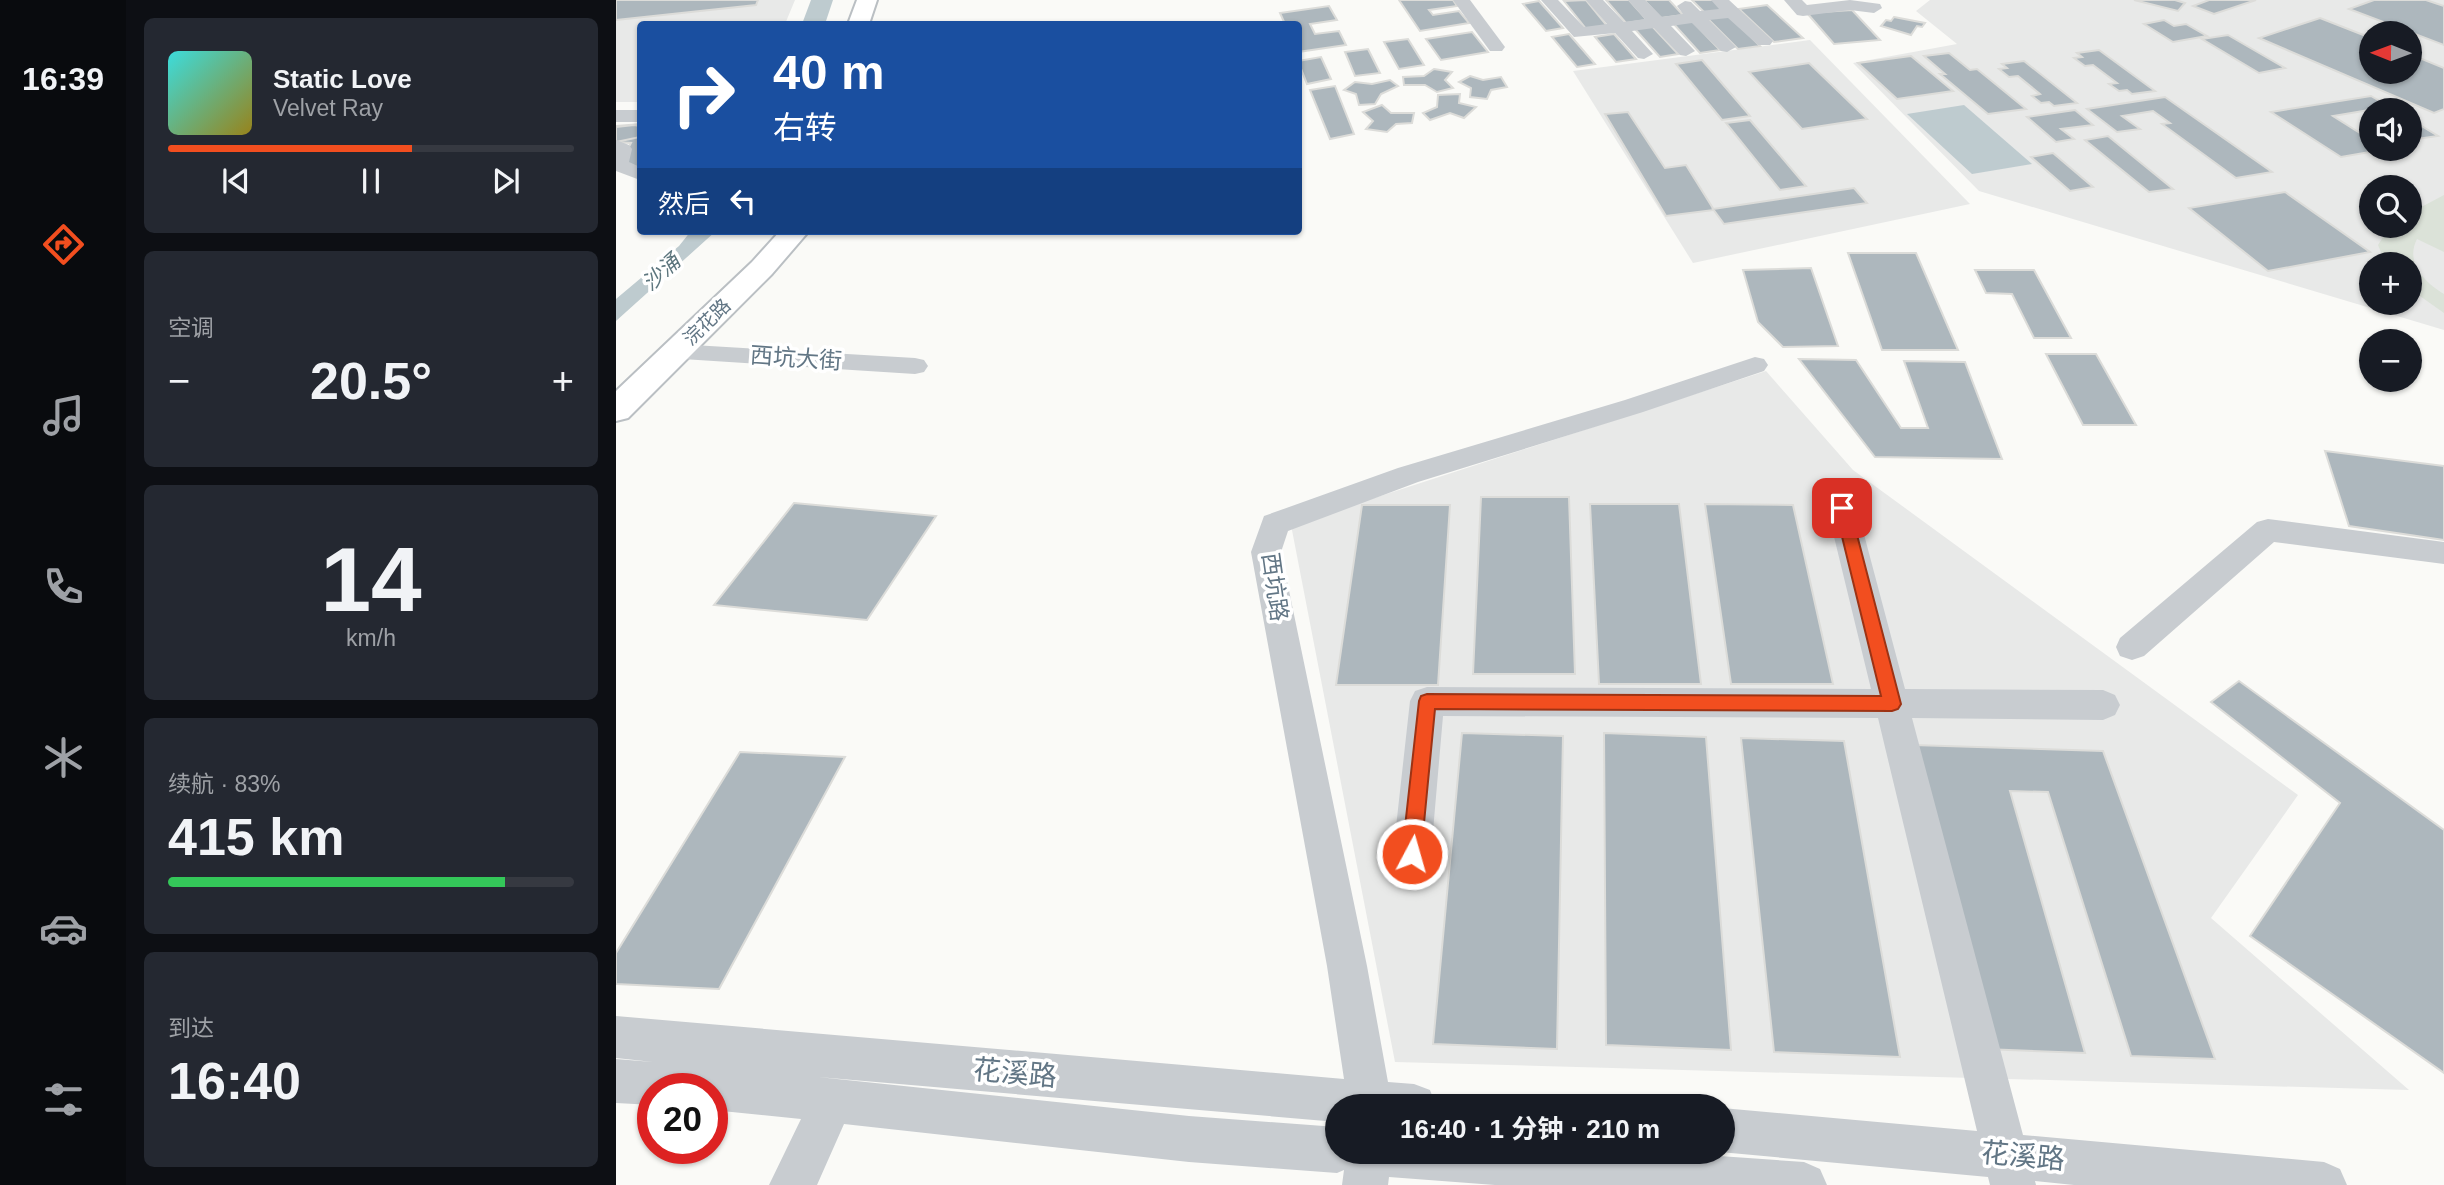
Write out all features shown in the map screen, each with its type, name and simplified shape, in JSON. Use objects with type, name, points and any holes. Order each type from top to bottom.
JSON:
[{"type":"main road","points":[[860,21],[867,0]]},
{"type":"main road","name":"浣花路","points":[[616,375],[728,271],[762,235]]},
{"type":"main road","name":"浣花路","points":[[616,410],[762,268],[791,235]]},
{"type":"street","points":[[1461,0],[1496,47]]},
{"type":"street","points":[[1551,0],[1580,33],[1732,12]]},
{"type":"street","points":[[1594,0],[1644,54]]},
{"type":"street","points":[[1636,0],[1686,51]]},
{"type":"street","points":[[1679,0],[1727,47]]},
{"type":"street","points":[[1719,0],[1764,41]]},
{"type":"street","points":[[1792,0],[1803,11],[1846,2],[1874,8]]},
{"type":"street","points":[[616,116],[637,116]]},
{"type":"street","points":[[637,141],[618,147],[619,165],[637,173]]},
{"type":"street","name":"西坑大街","points":[[676,352],[915,366]]},
{"type":"street","name":"西坑路","points":[[1368,1094],[1347,966],[1266,552],[1275,524],[1312,508],[1449,462],[1636,405],[1755,365]]},
{"type":"street","points":[[1842,508],[2011,1170]]},
{"type":"street","points":[[2132,648],[2268,530],[2444,554]]},
{"type":"street","points":[[1412,854],[1427,701],[2104,705]]},
{"type":"street","name":"花溪路","points":[[616,1037],[1325,1100]]},
{"type":"street","name":"花溪路","points":[[616,1081],[717,1088],[1189,1139],[1325,1149]]},
{"type":"street","points":[[792,1185],[819,1133],[828,1101]]},
{"type":"street","name":"花溪路","points":[[1735,1132],[2011,1170],[2324,1185]]},
{"type":"street","points":[[1365,1185],[1368,1164]]},
{"type":"street","points":[[1527,1164],[1804,1185]]},
{"type":"shaded area","points":[[616,0],[795,0],[786,21],[637,21],[637,102],[616,102]]},
{"type":"shaded area","points":[[1930,0],[2444,0],[2444,330],[2394,315],[2422,315],[2422,252],[2359,252],[2359,305],[1979,191],[1853,63],[1957,44],[1916,11]]},
{"type":"shaded area","points":[[1810,40],[1970,204],[1693,263],[1573,71]]},
{"type":"shaded area","points":[[2444,195],[2444,252],[2417,239],[2413,252],[2381,252],[2378,245],[2382,238],[2422,238],[2422,207]]},
{"type":"shaded area","points":[[2422,275],[2444,294],[2444,313],[2422,297]]},
{"type":"shaded area","points":[[1766,371],[1853,470],[2298,795],[2211,918],[2409,1090],[1395,1062],[1291,525]]},
{"type":"water","points":[[811,0],[833,0],[826,21],[803,21]]},
{"type":"water","points":[[1964,105],[2032,164],[1972,174],[1907,114]]},
{"type":"water","name":"沙涌","points":[[688,235],[712,235],[616,321],[616,299],[679,246]]},
{"type":"building","points":[[616,0],[758,0],[756,5],[616,20]]},
{"type":"building","points":[[1399,0],[1453,0],[1457,6],[1429,10],[1433,15],[1459,11],[1469,23],[1420,31]]},
{"type":"building","points":[[1586,0],[1608,27],[1587,30],[1564,1]]},
{"type":"building","points":[[1606,0],[1629,0],[1647,20],[1626,23]]},
{"type":"building","points":[[1644,0],[1669,0],[1683,15],[1661,18]]},
{"type":"building","points":[[1692,0],[1715,0],[1726,11],[1705,13]]},
{"type":"building","points":[[2134,0],[2175,0],[2185,3],[2178,11]]},
{"type":"building","points":[[2209,0],[2256,0],[2214,14],[2193,6]]},
{"type":"building","points":[[2374,0],[2426,0],[2444,6],[2444,45],[2422,37],[2422,21],[2381,21],[2349,9]]},
{"type":"building","points":[[1539,1],[1563,28],[1546,31],[1523,4]]},
{"type":"building","points":[[1767,5],[1803,38],[1774,42],[1739,9]]},
{"type":"building","points":[[1329,6],[1337,20],[1310,24],[1315,34],[1339,31],[1346,45],[1302,51],[1302,21],[1284,21],[1280,13]]},
{"type":"building","points":[[1852,10],[1880,40],[1834,44],[1807,13]]},
{"type":"building","points":[[1729,15],[1760,46],[1738,49],[1707,18]]},
{"type":"building","points":[[1894,17],[1925,23],[1922,27],[1917,26],[1911,35],[1881,26]]},
{"type":"building","points":[[2320,18],[2359,33],[2359,81],[2259,38]]},
{"type":"building","points":[[1691,20],[1720,50],[1700,53],[1672,22]]},
{"type":"building","points":[[2164,20],[2174,26],[2186,24],[2207,36],[2173,42],[2144,24]]},
{"type":"building","points":[[1651,25],[1678,54],[1660,57],[1634,28]]},
{"type":"building","points":[[1472,32],[1488,52],[1441,60],[1426,39]]},
{"type":"building","points":[[1569,34],[1595,64],[1577,67],[1552,37]]},
{"type":"building","points":[[1614,34],[1636,59],[1616,62],[1595,37]]},
{"type":"building","points":[[2228,35],[2285,68],[2259,73],[2202,39]]},
{"type":"building","points":[[1408,39],[1424,65],[1399,69],[1384,42]]},
{"type":"building","points":[[1368,49],[1380,73],[1355,76],[1345,52]]},
{"type":"building","points":[[2099,50],[2155,91],[2132,94],[2127,90],[2119,91],[2109,84],[2117,83],[2093,65],[2085,66],[2074,58],[2082,57],[2077,53]]},
{"type":"building","points":[[1949,53],[1970,70],[1977,69],[2026,109],[1988,114],[1940,74],[1945,74],[1924,56]]},
{"type":"building","points":[[1911,56],[1953,91],[1897,99],[1858,63]]},
{"type":"building","points":[[1321,57],[1331,79],[1307,84],[1302,71],[1302,60]]},
{"type":"building","points":[[2422,59],[2444,68],[2444,109],[2434,113],[2422,108],[2422,98],[2399,98],[2366,84],[2422,84]]},
{"type":"building","points":[[1702,60],[1750,116],[1722,120],[1676,64]]},
{"type":"building","points":[[2024,61],[2077,103],[2054,106],[2049,102],[2041,103],[2032,96],[2040,94],[2018,76],[2009,77],[1999,69],[2007,68],[2002,64]]},
{"type":"building","points":[[1809,63],[1867,119],[1802,129],[1749,72]]},
{"type":"building","points":[[1434,69],[1452,72],[1445,80],[1453,88],[1437,92],[1425,85],[1404,85],[1403,77],[1424,76]]},
{"type":"building","points":[[1470,76],[1483,80],[1501,77],[1507,87],[1491,90],[1487,99],[1470,97],[1471,88],[1459,82]]},
{"type":"building","points":[[1390,80],[1398,86],[1381,94],[1375,104],[1359,105],[1356,94],[1344,90],[1355,82],[1372,84]]},
{"type":"building","points":[[1335,86],[1354,134],[1330,139],[1310,90]]},
{"type":"building","points":[[1460,94],[1459,103],[1476,107],[1464,118],[1450,113],[1430,120],[1423,113],[1437,107],[1438,95]]},
{"type":"building","points":[[2371,96],[2374,98],[2359,98],[2359,112],[2333,116],[2359,132],[2359,154],[2341,157],[2271,112]]},
{"type":"building","points":[[2165,97],[2272,172],[2236,178],[2162,124],[2170,123],[2153,111],[2122,116],[2140,129],[2117,132],[2087,109]]},
{"type":"building","points":[[1382,105],[1391,113],[1414,113],[1412,123],[1396,124],[1387,132],[1366,129],[1373,121],[1363,112]]},
{"type":"building","points":[[2075,110],[2093,125],[2061,129],[2074,139],[2056,142],[2027,117]]},
{"type":"building","points":[[1628,112],[1665,168],[1686,165],[1714,210],[1666,216],[1605,114]]},
{"type":"building","points":[[1750,120],[1806,186],[1780,190],[1726,123]]},
{"type":"building","points":[[637,124],[637,168],[629,167],[625,154],[631,143],[616,142],[616,126]]},
{"type":"building","points":[[637,126],[637,138],[616,142],[616,127]]},
{"type":"building","points":[[2422,126],[2438,136],[2422,138]]},
{"type":"building","points":[[2108,136],[2173,189],[2149,192],[2085,140]]},
{"type":"building","points":[[2053,153],[2093,187],[2070,191],[2031,157]]},
{"type":"building","points":[[1854,188],[1867,203],[1724,224],[1713,209]]},
{"type":"building","points":[[2285,192],[2370,252],[2268,271],[2189,208]]},
{"type":"building","points":[[1848,253],[1916,253],[1958,350],[1882,350]]},
{"type":"building","points":[[1811,268],[1838,346],[1783,347],[1758,322],[1743,270]]},
{"type":"building","points":[[1975,270],[2034,270],[2071,338],[2034,338],[2012,294],[1986,293]]},
{"type":"building","points":[[2046,354],[2096,354],[2136,425],[2083,425]]},
{"type":"building","points":[[1799,359],[1856,360],[1901,428],[1928,428],[1904,361],[1965,362],[2002,459],[1875,457]]},
{"type":"building","points":[[2325,451],[2444,466],[2444,540],[2349,526]]},
{"type":"building","points":[[1481,497],[1569,497],[1575,674],[1473,674]]},
{"type":"building","points":[[794,503],[936,516],[867,620],[714,605]]},
{"type":"building","points":[[1590,504],[1679,504],[1701,684],[1599,684]]},
{"type":"building","points":[[1705,504],[1793,505],[1833,684],[1731,684]]},
{"type":"building","points":[[1362,505],[1450,505],[1438,685],[1336,685]]},
{"type":"building","points":[[2239,681],[2444,830],[2444,1073],[2250,936],[2340,803],[2211,702]]},
{"type":"building","points":[[1462,733],[1563,736],[1557,1049],[1433,1044]]},
{"type":"building","points":[[1604,733],[1706,737],[1731,1050],[1606,1045]]},
{"type":"building","points":[[1741,738],[1844,741],[1900,1057],[1774,1052]]},
{"type":"building","points":[[1913,745],[2103,751],[2215,1059],[2131,1056],[2048,792],[2010,791],[2085,1053],[1984,1049]]},
{"type":"building","points":[[740,752],[845,757],[719,989],[616,984],[616,953]]},
{"type":"route","points":[[1412,854],[1427,701],[1892,704],[1842,508]]}]
